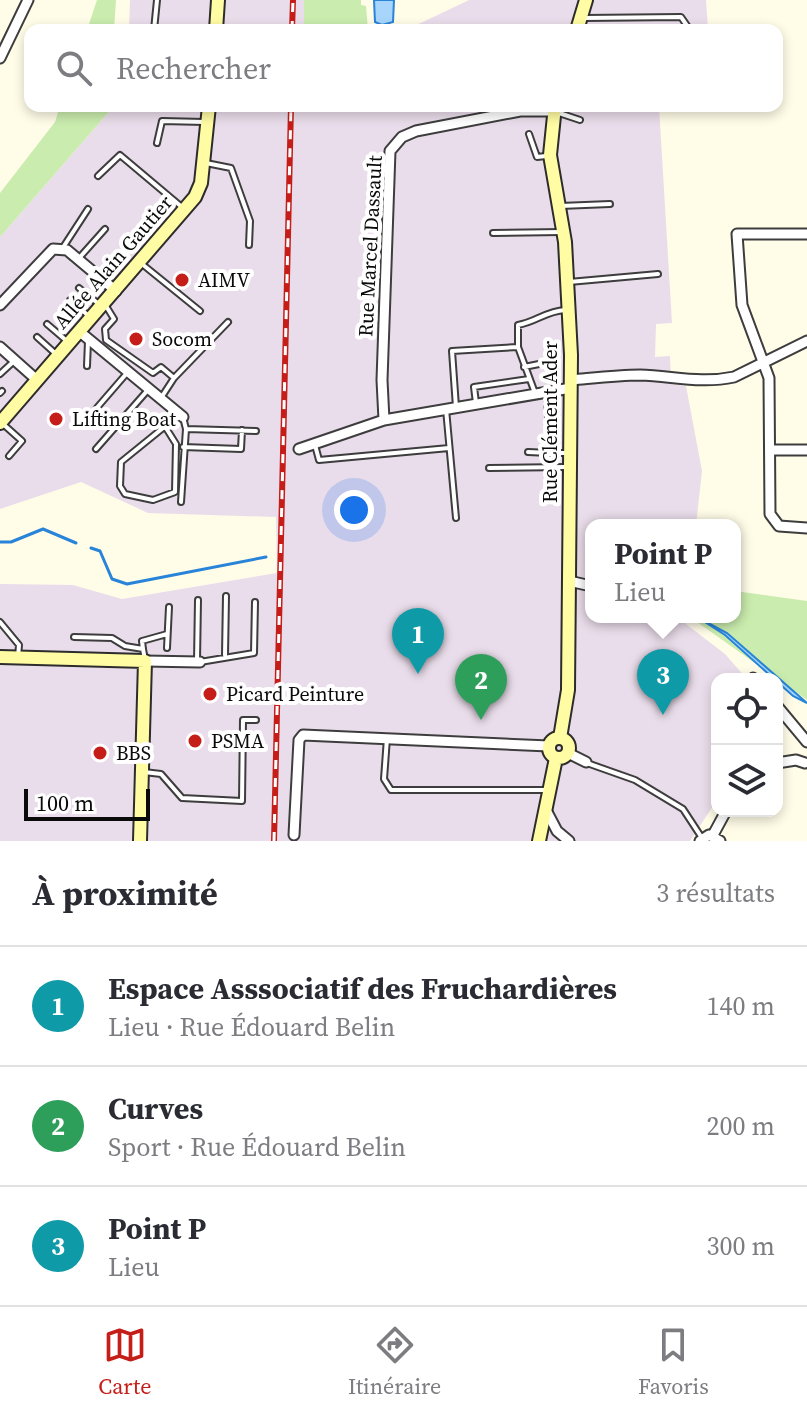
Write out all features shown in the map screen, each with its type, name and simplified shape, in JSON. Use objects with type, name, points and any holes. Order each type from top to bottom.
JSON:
[{"type":"street","points":[[0,58],[28,0]]},
{"type":"street","points":[[216,24],[218,0]]},
{"type":"street","points":[[579,24],[586,0]]},
{"type":"street","name":"Allée Alain Gautier","points":[[0,423],[70,344],[84,336],[92,319],[185,210],[201,183],[206,112]]},
{"type":"street","name":"Rue Marcel Dassault","points":[[384,420],[382,380],[390,151],[411,133],[515,112]]},
{"type":"street","name":"Rue Clément Ader","points":[[554,112],[550,155],[564,232],[572,384],[568,690],[554,742]]},
{"type":"street","points":[[807,234],[737,234],[742,305],[761,365],[769,378],[770,514],[779,526],[807,528]]},
{"type":"street","points":[[0,305],[43,256],[62,249],[116,291]]},
{"type":"street","points":[[84,336],[159,401],[181,416]]},
{"type":"street","points":[[299,449],[384,420],[572,384],[641,375],[704,382],[734,377],[807,341]]},
{"type":"street","points":[[0,347],[37,380]]},
{"type":"street","points":[[771,450],[807,450]]},
{"type":"street","points":[[569,581],[585,585]]},
{"type":"street","points":[[0,657],[144,655],[198,662]]},
{"type":"street","points":[[140,841],[144,655]]},
{"type":"street","points":[[783,713],[807,742]]},
{"type":"street","points":[[294,838],[299,740],[303,735],[568,743],[550,791],[539,841]]},
{"type":"street","points":[[554,742],[550,754],[586,762]]},
{"type":"street","points":[[783,762],[806,759]]},
{"type":"street","points":[[546,810],[557,831],[569,841]]},
{"type":"street","points":[[701,839],[717,838],[724,817]]},
{"type":"lane","points":[[155,24],[157,0]]},
{"type":"lane","points":[[579,24],[681,17],[686,24]]},
{"type":"lane","points":[[561,112],[580,120]]},
{"type":"lane","points":[[157,143],[162,121],[207,122]]},
{"type":"lane","points":[[529,134],[537,157],[550,155]]},
{"type":"lane","points":[[98,176],[115,157],[125,157],[185,210]]},
{"type":"lane","points":[[204,162],[231,168],[250,221],[249,245]]},
{"type":"lane","points":[[560,206],[610,204]]},
{"type":"lane","points":[[62,249],[88,209]]},
{"type":"lane","points":[[78,259],[105,229]]},
{"type":"lane","points":[[493,233],[564,232]]},
{"type":"lane","points":[[140,262],[200,311]]},
{"type":"lane","points":[[568,282],[658,274]]},
{"type":"lane","points":[[79,288],[114,315],[105,329],[106,340],[153,373],[161,367],[174,378]]},
{"type":"lane","points":[[70,300],[92,319]]},
{"type":"lane","points":[[535,393],[518,347],[518,325],[529,323],[547,311],[569,310]]},
{"type":"lane","points":[[159,401],[174,378],[228,322]]},
{"type":"lane","points":[[47,324],[70,344]]},
{"type":"lane","points":[[84,336],[87,366]]},
{"type":"lane","points":[[37,337],[59,356]]},
{"type":"lane","points":[[456,518],[449,448],[452,351],[518,347]]},
{"type":"lane","points":[[0,374],[15,360]]},
{"type":"lane","points":[[524,367],[549,362]]},
{"type":"lane","points":[[82,425],[127,373]]},
{"type":"lane","points":[[476,403],[474,387],[529,379]]},
{"type":"lane","points":[[96,449],[147,391]]},
{"type":"lane","points":[[547,391],[550,453]]},
{"type":"lane","points":[[166,428],[176,444],[175,492],[153,500],[125,494],[120,486],[121,462],[181,416],[186,429],[181,502]]},
{"type":"lane","points":[[0,423],[22,441],[9,456]]},
{"type":"lane","points":[[186,429],[256,431]]},
{"type":"lane","points":[[183,447],[241,449],[242,430]]},
{"type":"lane","points":[[314,443],[319,460],[449,448]]},
{"type":"lane","points":[[528,452],[570,453]]},
{"type":"lane","points":[[489,468],[570,467]]},
{"type":"lane","points":[[225,655],[226,596]]},
{"type":"lane","points":[[198,600],[198,662],[225,655],[254,653],[255,602]]},
{"type":"lane","points":[[167,648],[169,607]]},
{"type":"lane","points":[[0,622],[19,645],[18,658]]},
{"type":"lane","points":[[144,655],[142,641],[168,633]]},
{"type":"lane","points":[[74,637],[112,638],[144,655]]},
{"type":"lane","points":[[142,772],[161,774],[182,798],[242,801],[243,720],[256,720]]},
{"type":"lane","points":[[387,738],[384,779],[391,790],[550,791]]},
{"type":"lane","points":[[586,762],[635,780],[683,809],[701,839]]},
{"type":"shaded area","points":[[130,0],[304,0],[304,24],[129,24]]},
{"type":"shaded area","points":[[469,0],[706,0],[708,24],[419,24]]},
{"type":"shaded area","points":[[109,112],[659,112],[672,323],[656,324],[655,357],[670,356],[671,384],[686,386],[702,471],[697,519],[585,519],[585,623],[686,623],[725,654],[742,673],[711,673],[711,809],[690,841],[0,841],[0,584],[73,585],[122,599],[277,573],[276,517],[148,513],[81,482],[0,509],[0,237]]},
{"type":"green space","points":[[97,0],[116,0],[114,24],[89,24]]},
{"type":"green space","points":[[304,0],[361,0],[361,5],[366,6],[368,24],[304,24]]},
{"type":"green space","points":[[58,112],[109,112],[0,237],[0,193],[55,122]]},
{"type":"green space","points":[[741,592],[807,601],[807,700],[783,683],[783,673],[769,673],[698,623],[741,623]]},
{"type":"water","points":[[374,0],[394,0],[393,22],[375,22]]},
{"type":"water","points":[[706,623],[727,633],[773,673],[767,673],[725,635]]},
{"type":"water","points":[[783,682],[807,703],[783,687]]},
{"type":"waterway","points":[[0,542],[11,542],[43,529],[76,543]]},
{"type":"waterway","points":[[91,548],[100,551],[112,579],[127,584],[266,557]]},
{"type":"railway","points":[[292,24],[293,0]]},
{"type":"railway","points":[[274,841],[291,112]]},
{"type":"place","name":"AIMV","points":[[182,280]]},
{"type":"place","name":"Socom","points":[[136,339]]},
{"type":"place","name":"Lifting Boat","points":[[56,419]]},
{"type":"place","name":"Espace Asssociatif des Fruchardières","points":[[418,674]]},
{"type":"place","name":"Picard Peinture","points":[[210,694]]},
{"type":"place","name":"Point P","points":[[663,715]]},
{"type":"place","name":"Curves","points":[[481,720]]},
{"type":"place","name":"PSMA","points":[[195,741]]},
{"type":"place","name":"BBS","points":[[100,753]]}]
